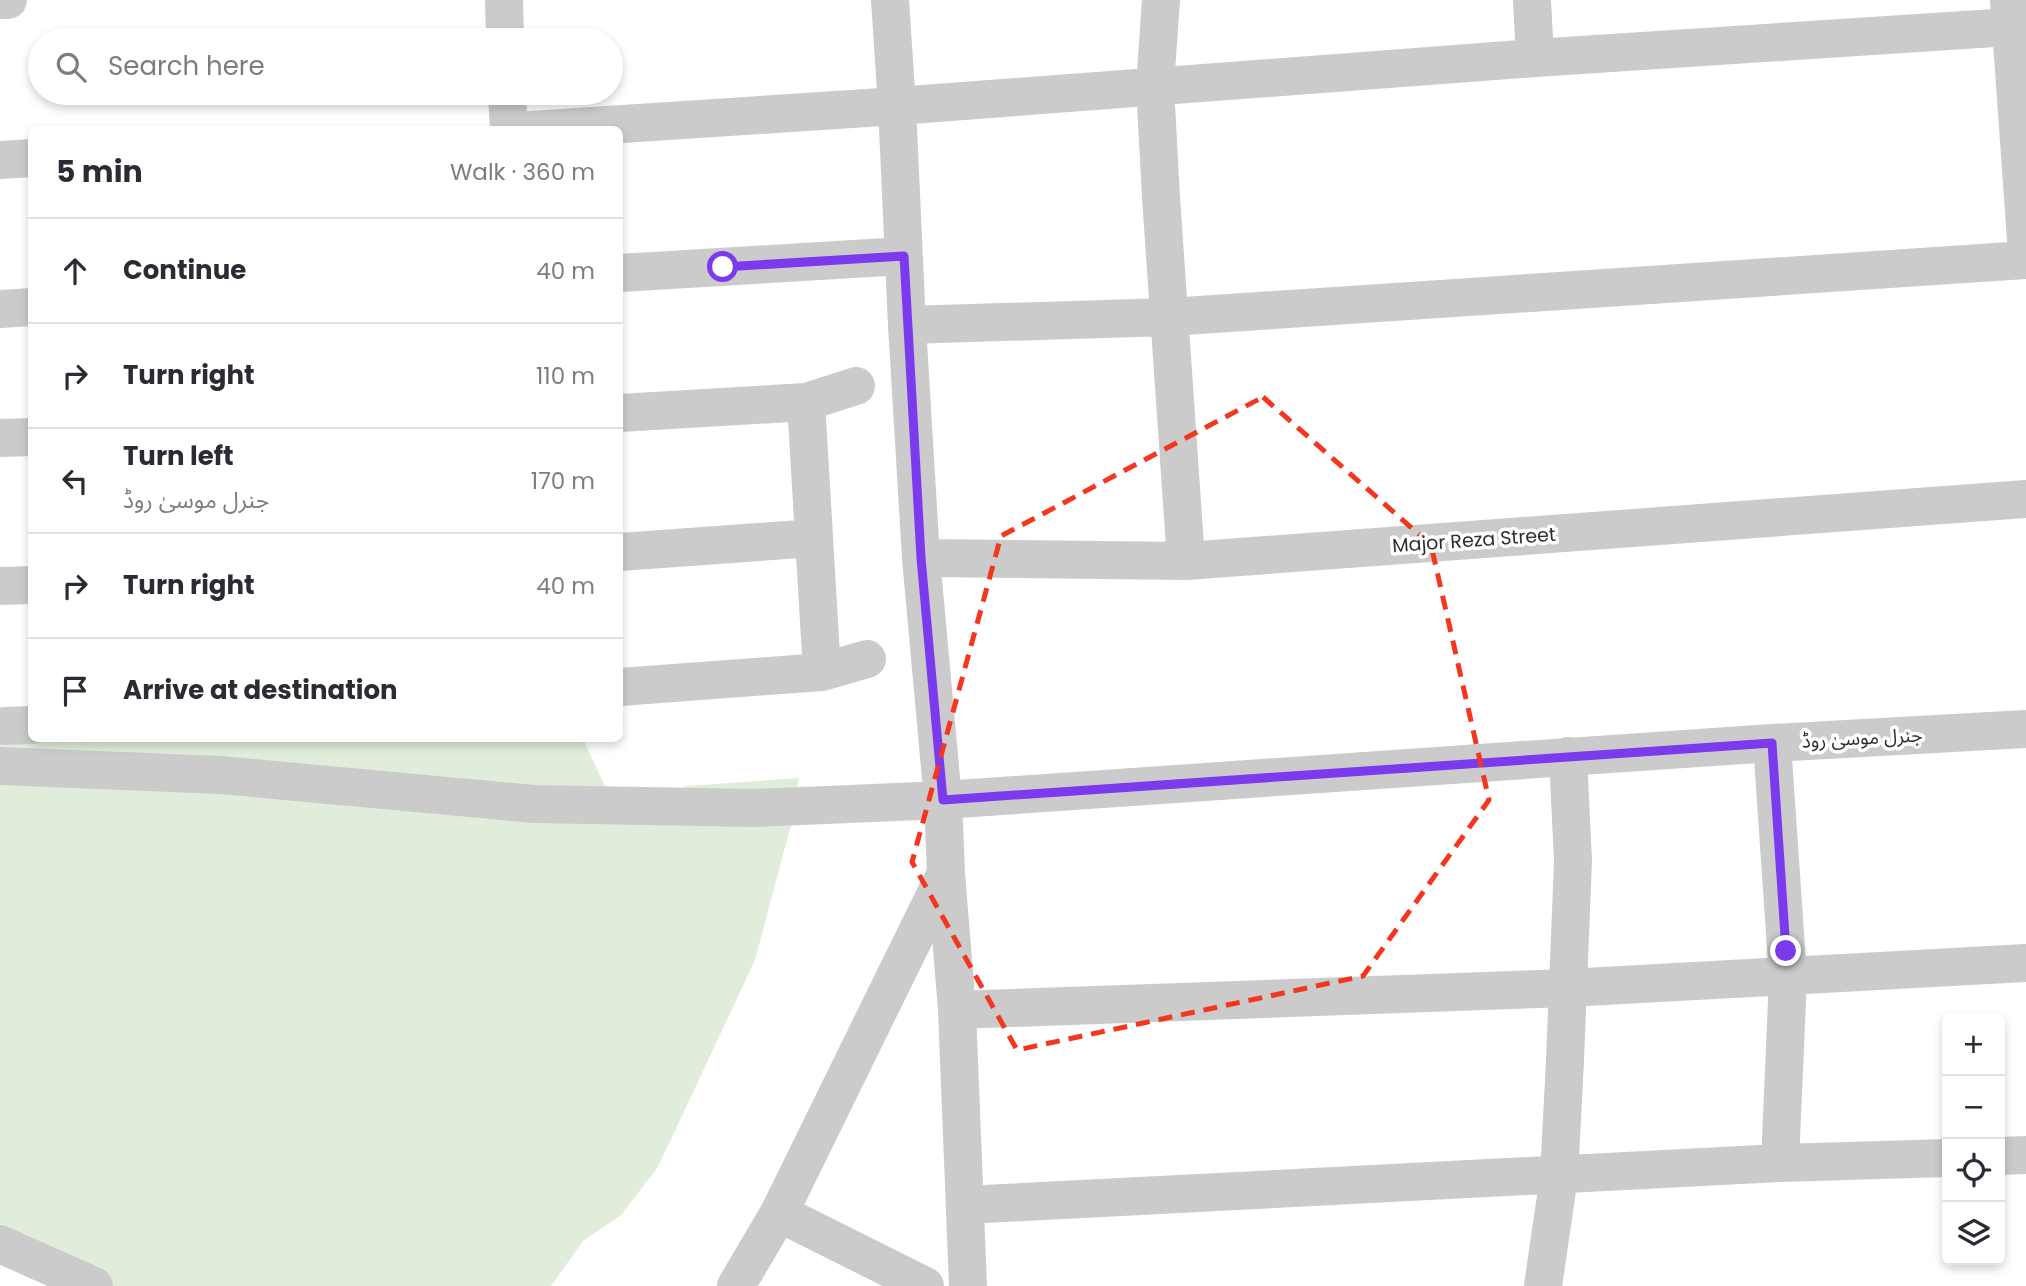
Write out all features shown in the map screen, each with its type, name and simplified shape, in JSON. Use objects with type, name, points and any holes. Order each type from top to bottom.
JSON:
[{"type":"street","points":[[0,0],[8,0]]},
{"type":"street","points":[[504,0],[505,28]]},
{"type":"street","points":[[890,0],[921,558],[943,800],[957,1010],[968,1286]]},
{"type":"street","points":[[1161,0],[1155,86],[1186,561]]},
{"type":"street","points":[[1532,0],[1535,58]]},
{"type":"street","points":[[592,126],[1535,58],[2015,18],[2026,240]]},
{"type":"street","points":[[508,105],[509,126]]},
{"type":"street","points":[[0,160],[28,158]]},
{"type":"street","points":[[623,272],[904,256]]},
{"type":"street","points":[[907,325],[1169,317],[2026,260]]},
{"type":"street","points":[[0,309],[28,307]]},
{"type":"street","points":[[623,413],[806,402],[856,386]]},
{"type":"street","points":[[806,402],[822,672]]},
{"type":"street","points":[[0,438],[28,437]]},
{"type":"street","name":"Major Reza Street","points":[[921,558],[1186,561],[2026,499]]},
{"type":"street","points":[[623,552],[814,538]]},
{"type":"street","points":[[0,586],[28,585]]},
{"type":"street","points":[[623,687],[822,672],[867,659]]},
{"type":"street","name":"جنرل موسیٰ روڈ","points":[[0,766],[221,775],[534,804],[754,808],[943,800],[1567,756],[2026,729]]},
{"type":"street","points":[[1772,743],[1788,977],[1780,1163]]},
{"type":"street","points":[[1544,1286],[1559,1176],[1573,861],[1567,756]]},
{"type":"street","points":[[736,1286],[779,1213],[946,873]]},
{"type":"street","points":[[957,1010],[1567,988],[2026,963]]},
{"type":"street","points":[[2005,1156],[2026,1155]]},
{"type":"street","points":[[965,1205],[1780,1163],[1942,1158]]},
{"type":"street","points":[[779,1213],[925,1286]]},
{"type":"street","points":[[0,1244],[94,1286]]},
{"type":"highlighted area","points":[[1263,397],[1431,545],[1489,800],[1363,976],[1017,1050],[912,862],[1001,536]]},
{"type":"green space","points":[[28,739],[28,742],[584,742],[622,823],[686,786],[799,778],[792,821],[755,960],[658,1167],[621,1215],[583,1241],[551,1286],[49,1286],[0,1252],[0,741]]},
{"type":"route","points":[[723,267],[904,256],[921,558],[943,800],[1772,743],[1786,951]]}]
